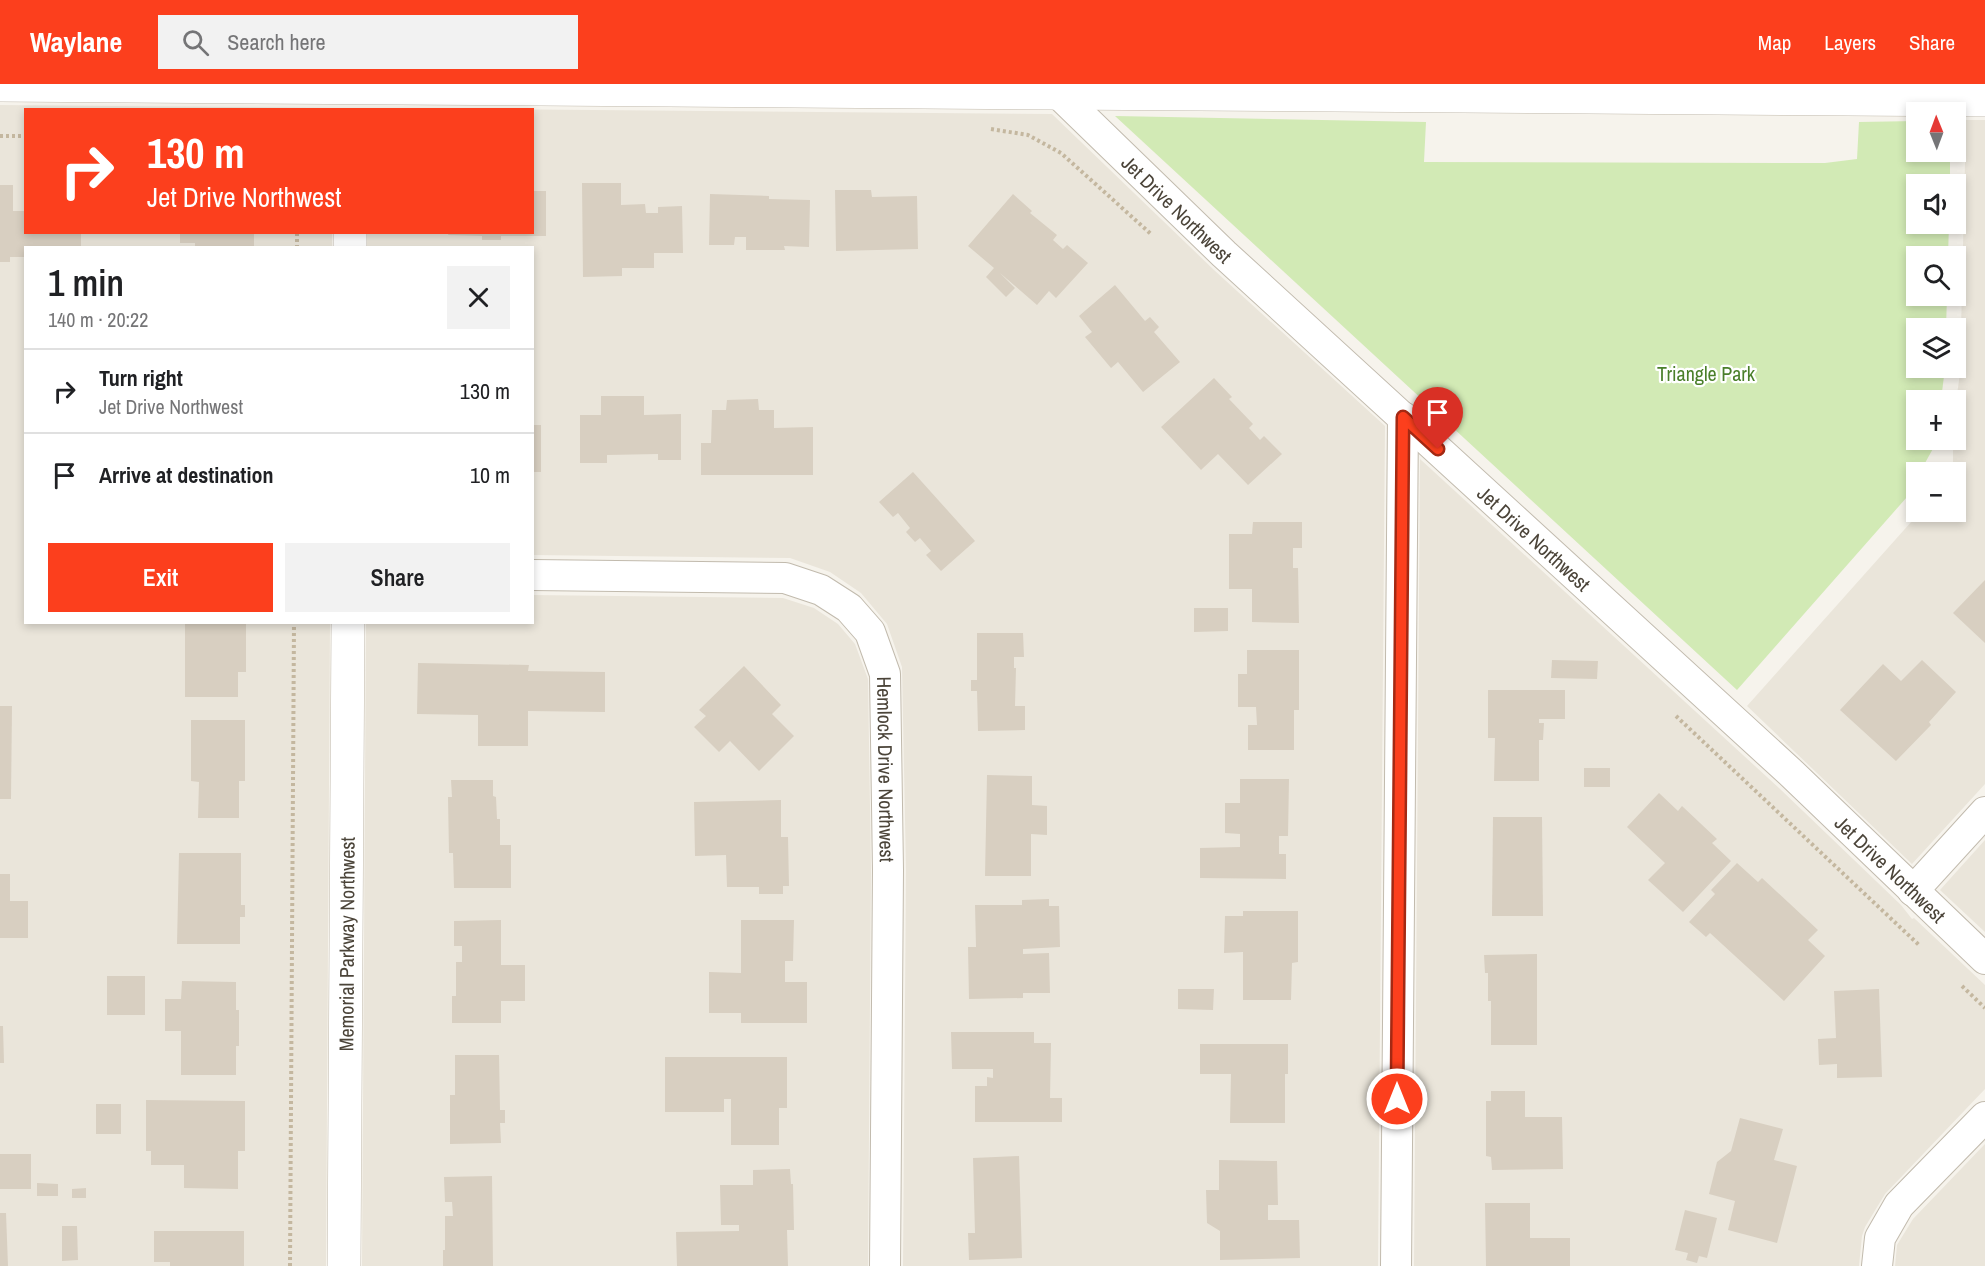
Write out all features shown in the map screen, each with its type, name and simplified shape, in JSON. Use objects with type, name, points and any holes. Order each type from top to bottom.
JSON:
[{"type":"street","points":[[0,85],[350,94],[1058,93],[1985,100]]},
{"type":"street","name":"Jet Drive Northwest","points":[[1058,93],[1224,254],[1782,764],[1985,958]]},
{"type":"street","points":[[1396,1266],[1403,417]]},
{"type":"street","name":"Hemlock Drive Northwest","points":[[534,575],[785,578],[821,590],[849,608],[870,632],[885,674],[888,870],[885,1266]]},
{"type":"street","name":"Memorial Parkway Northwest","points":[[344,1266],[348,624]]},
{"type":"street","points":[[1913,891],[1985,812]]},
{"type":"street","points":[[1877,1266],[1880,1238],[1899,1205],[1985,1117]]},
{"type":"path","points":[[989,129],[1028,135],[1061,153],[1160,241]]},
{"type":"path","points":[[0,136],[24,136]]},
{"type":"path","points":[[290,1266],[294,624]]},
{"type":"path","points":[[1672,713],[1924,950]]},
{"type":"path","points":[[1959,983],[1985,1008]]},
{"type":"shaded area","points":[[0,105],[333,108],[24,108],[24,234],[332,234],[332,246],[24,246],[24,624],[330,624],[326,1266],[0,1266]]},
{"type":"shaded area","points":[[534,109],[1052,114],[1214,270],[1385,426],[1378,1266],[903,1266],[906,870],[902,667],[887,624],[861,593],[830,572],[790,558],[534,555],[534,246],[367,246],[367,234],[534,234]]},
{"type":"shaded area","points":[[1966,120],[1985,120],[1985,784],[1912,864],[1747,706],[1911,522],[1966,522],[1966,462],[1953,462],[1953,450],[1966,450],[1966,390],[1958,390],[1959,378],[1966,378],[1966,318],[1961,318],[1962,306],[1966,306],[1966,246],[1963,246],[1963,234],[1966,234]]},
{"type":"shaded area","points":[[1420,459],[1779,788],[1901,905],[1912,919],[1914,918],[1985,985],[1985,1089],[1885,1194],[1865,1227],[1859,1266],[1414,1266]]},
{"type":"shaded area","points":[[534,595],[783,598],[814,608],[838,624],[855,644],[868,679],[871,870],[868,1266],[362,1266],[366,624],[534,624]]},
{"type":"shaded area","points":[[1985,840],[1985,932],[1940,890]]},
{"type":"shaded area","points":[[1985,1144],[1985,1266],[1895,1266],[1897,1245],[1913,1219]]},
{"type":"green space","name":"Triangle Park","points":[[1115,116],[1426,122],[1424,162],[1825,163],[1857,159],[1859,122],[1906,121],[1906,162],[1950,162],[1950,174],[1906,174],[1906,234],[1949,234],[1948,246],[1906,246],[1906,306],[1947,306],[1946,318],[1906,318],[1906,378],[1944,378],[1942,390],[1906,390],[1906,450],[1932,450],[1926,462],[1906,462],[1906,498],[1737,690]]},
{"type":"building","points":[[582,183],[621,183],[621,205],[645,204],[646,213],[658,213],[658,207],[682,206],[683,253],[654,253],[654,268],[622,268],[622,276],[583,277]]},
{"type":"building","points":[[0,185],[13,185],[13,211],[24,211],[24,234],[81,234],[81,246],[24,246],[24,257],[10,257],[10,262],[0,262]]},
{"type":"building","points":[[835,190],[871,190],[872,197],[917,196],[918,249],[836,251]]},
{"type":"building","points":[[534,191],[546,191],[546,236],[501,236],[501,240],[482,240],[482,236],[448,235],[534,234]]},
{"type":"building","points":[[710,194],[810,200],[809,247],[784,246],[785,250],[746,250],[746,237],[735,237],[734,245],[709,245]]},
{"type":"building","points":[[1013,194],[1032,211],[1030,213],[1057,235],[1053,240],[1063,249],[1067,245],[1088,263],[1056,298],[1049,291],[1037,305],[1000,273],[1015,288],[1006,297],[986,277],[994,268],[968,246]]},
{"type":"building","points":[[180,234],[254,234],[254,246],[195,246],[195,243],[180,243]]},
{"type":"building","points":[[1115,285],[1145,321],[1150,317],[1159,327],[1154,332],[1180,362],[1143,392],[1118,362],[1111,368],[1085,337],[1092,332],[1079,316]]},
{"type":"building","points":[[1214,378],[1232,397],[1229,399],[1253,424],[1249,428],[1260,440],[1264,436],[1282,454],[1248,485],[1218,454],[1201,470],[1161,427]]},
{"type":"building","points":[[601,396],[644,396],[644,415],[681,414],[681,460],[658,460],[658,454],[607,455],[607,463],[580,463],[580,415],[601,415]]},
{"type":"building","points":[[758,399],[759,410],[774,410],[774,428],[813,427],[813,475],[701,475],[701,443],[711,443],[712,410],[726,410],[727,400]]},
{"type":"building","points":[[534,425],[541,425],[541,472],[534,472]]},
{"type":"building","points":[[913,472],[975,541],[941,571],[926,555],[931,551],[920,538],[915,542],[906,532],[910,528],[898,513],[893,517],[879,502]]},
{"type":"building","points":[[1253,522],[1302,522],[1302,548],[1293,548],[1293,568],[1298,568],[1299,623],[1252,622],[1252,589],[1229,589],[1229,534],[1252,534]]},
{"type":"building","points":[[1985,580],[1985,643],[1953,613]]},
{"type":"building","points":[[1194,608],[1228,608],[1228,631],[1194,632]]},
{"type":"building","points":[[185,624],[246,624],[246,672],[238,672],[238,697],[185,697]]},
{"type":"building","points":[[977,633],[1023,633],[1024,657],[1014,657],[1014,668],[1016,668],[1015,706],[1025,706],[1025,730],[978,731],[977,691],[971,691],[971,680],[977,680]]},
{"type":"building","points":[[1247,650],[1299,650],[1299,710],[1294,710],[1294,750],[1248,750],[1248,725],[1257,725],[1256,707],[1238,707],[1238,674],[1247,674]]},
{"type":"building","points":[[1552,660],[1598,661],[1597,679],[1551,678]]},
{"type":"building","points":[[1922,660],[1956,692],[1929,722],[1931,725],[1896,761],[1840,710],[1883,664],[1901,681]]},
{"type":"building","points":[[418,663],[529,665],[528,671],[605,672],[605,712],[528,711],[528,746],[478,746],[478,715],[417,714]]},
{"type":"building","points":[[744,666],[781,705],[772,714],[794,736],[759,771],[730,741],[719,752],[694,727],[706,716],[699,710]]},
{"type":"building","points":[[1488,690],[1565,690],[1565,719],[1539,719],[1539,723],[1544,723],[1543,740],[1539,740],[1539,781],[1494,781],[1495,738],[1488,738]]},
{"type":"building","points":[[0,706],[12,706],[11,799],[0,799]]},
{"type":"building","points":[[191,720],[245,720],[245,781],[239,781],[239,818],[198,818],[199,782],[191,781]]},
{"type":"building","points":[[1584,768],[1610,768],[1610,787],[1584,787]]},
{"type":"building","points":[[987,775],[1032,776],[1032,805],[1047,806],[1047,835],[1031,834],[1031,876],[985,876]]},
{"type":"building","points":[[1240,779],[1289,779],[1288,836],[1279,836],[1279,854],[1286,854],[1286,879],[1200,878],[1200,848],[1240,847],[1240,834],[1225,833],[1225,803],[1240,803]]},
{"type":"building","points":[[451,780],[493,780],[497,819],[500,819],[500,845],[511,845],[511,888],[454,888],[453,853],[449,853],[448,797],[452,797]]},
{"type":"building","points":[[1659,793],[1678,811],[1682,806],[1717,839],[1712,843],[1731,861],[1683,912],[1648,880],[1665,863],[1627,827]]},
{"type":"building","points":[[781,800],[781,837],[788,837],[789,886],[783,886],[783,894],[759,894],[759,887],[727,887],[726,855],[695,856],[694,802]]},
{"type":"building","points":[[1493,817],[1542,817],[1543,916],[1492,916]]},
{"type":"building","points":[[179,853],[241,853],[241,905],[245,905],[245,917],[240,917],[240,944],[177,944]]},
{"type":"building","points":[[1737,863],[1758,882],[1762,878],[1818,930],[1808,940],[1825,956],[1784,1001],[1710,933],[1706,937],[1689,922],[1715,894],[1711,890]]},
{"type":"building","points":[[0,874],[10,874],[10,901],[28,901],[28,938],[0,938]]},
{"type":"building","points":[[1049,899],[1049,906],[1059,906],[1060,947],[1023,949],[1023,954],[1049,953],[1050,993],[1023,993],[1023,998],[969,999],[968,947],[976,947],[975,905],[1022,905],[1022,900]]},
{"type":"building","points":[[1243,911],[1298,911],[1298,962],[1292,963],[1291,1000],[1243,1000],[1243,952],[1224,953],[1225,916],[1243,916]]},
{"type":"building","points":[[501,920],[501,965],[525,965],[525,1001],[501,1001],[501,1023],[452,1023],[452,996],[456,996],[456,962],[462,962],[462,946],[454,946],[454,921]]},
{"type":"building","points":[[741,920],[794,920],[793,961],[785,961],[785,982],[807,982],[807,1023],[741,1023],[741,1013],[709,1013],[709,972],[741,973]]},
{"type":"building","points":[[1537,954],[1537,1045],[1491,1045],[1491,1001],[1488,1001],[1488,973],[1485,973],[1484,955]]},
{"type":"building","points":[[107,976],[145,976],[145,1015],[107,1015]]},
{"type":"building","points":[[182,981],[236,982],[239,1046],[236,1046],[236,1075],[181,1075],[181,1031],[165,1031],[165,999],[181,999]]},
{"type":"building","points":[[1178,989],[1214,989],[1213,1010],[1178,1009]]},
{"type":"building","points":[[1879,989],[1882,1077],[1837,1078],[1837,1064],[1819,1065],[1818,1039],[1836,1038],[1834,991]]},
{"type":"building","points":[[0,1026],[3,1026],[4,1063],[0,1063]]},
{"type":"building","points":[[951,1032],[1034,1032],[1034,1043],[1051,1043],[1050,1098],[1062,1098],[1062,1122],[975,1122],[975,1086],[987,1086],[987,1077],[993,1078],[993,1069],[952,1069]]},
{"type":"building","points":[[1200,1044],[1288,1044],[1288,1074],[1285,1074],[1285,1123],[1230,1123],[1231,1074],[1200,1074]]},
{"type":"building","points":[[455,1055],[499,1055],[500,1110],[505,1110],[505,1123],[500,1123],[501,1143],[450,1144],[450,1095],[455,1095]]},
{"type":"building","points":[[665,1057],[787,1057],[787,1108],[779,1108],[779,1145],[731,1145],[731,1099],[724,1099],[724,1112],[665,1112]]},
{"type":"building","points":[[1491,1091],[1525,1091],[1525,1117],[1562,1117],[1563,1169],[1492,1170],[1491,1157],[1486,1156],[1486,1101],[1491,1101]]},
{"type":"building","points":[[146,1100],[245,1101],[245,1151],[238,1151],[238,1189],[184,1188],[184,1165],[151,1165],[151,1151],[146,1151]]},
{"type":"building","points":[[96,1104],[121,1104],[121,1134],[96,1134]]},
{"type":"building","points":[[1740,1118],[1783,1129],[1774,1160],[1797,1166],[1777,1243],[1728,1230],[1735,1201],[1709,1194],[1717,1162],[1731,1151]]},
{"type":"building","points":[[0,1154],[31,1154],[31,1189],[0,1189]]},
{"type":"building","points":[[1019,1156],[1022,1258],[969,1260],[968,1233],[975,1233],[973,1158]]},
{"type":"building","points":[[1219,1160],[1277,1161],[1278,1205],[1268,1205],[1268,1220],[1299,1220],[1300,1258],[1220,1260],[1220,1231],[1207,1223],[1206,1190],[1219,1190]]},
{"type":"building","points":[[790,1169],[791,1184],[793,1184],[794,1230],[787,1230],[788,1266],[677,1266],[676,1232],[739,1231],[739,1225],[721,1225],[720,1185],[753,1185],[753,1170]]},
{"type":"building","points":[[492,1176],[493,1266],[443,1266],[445,1216],[453,1216],[452,1202],[445,1202],[444,1177]]},
{"type":"building","points":[[37,1183],[58,1184],[58,1196],[37,1196]]},
{"type":"building","points":[[86,1188],[86,1198],[72,1198],[72,1189]]},
{"type":"building","points":[[1485,1203],[1530,1203],[1530,1238],[1570,1238],[1570,1266],[1486,1266]]},
{"type":"building","points":[[1685,1210],[1717,1218],[1707,1258],[1699,1256],[1697,1263],[1686,1260],[1688,1253],[1675,1250]]},
{"type":"building","points":[[0,1213],[6,1213],[8,1266],[0,1266]]},
{"type":"building","points":[[62,1226],[77,1226],[78,1260],[62,1261]]},
{"type":"building","points":[[154,1231],[244,1231],[244,1266],[170,1266],[170,1262],[154,1262]]},
{"type":"route","points":[[1397,1099],[1403,417],[1438,449]]}]
